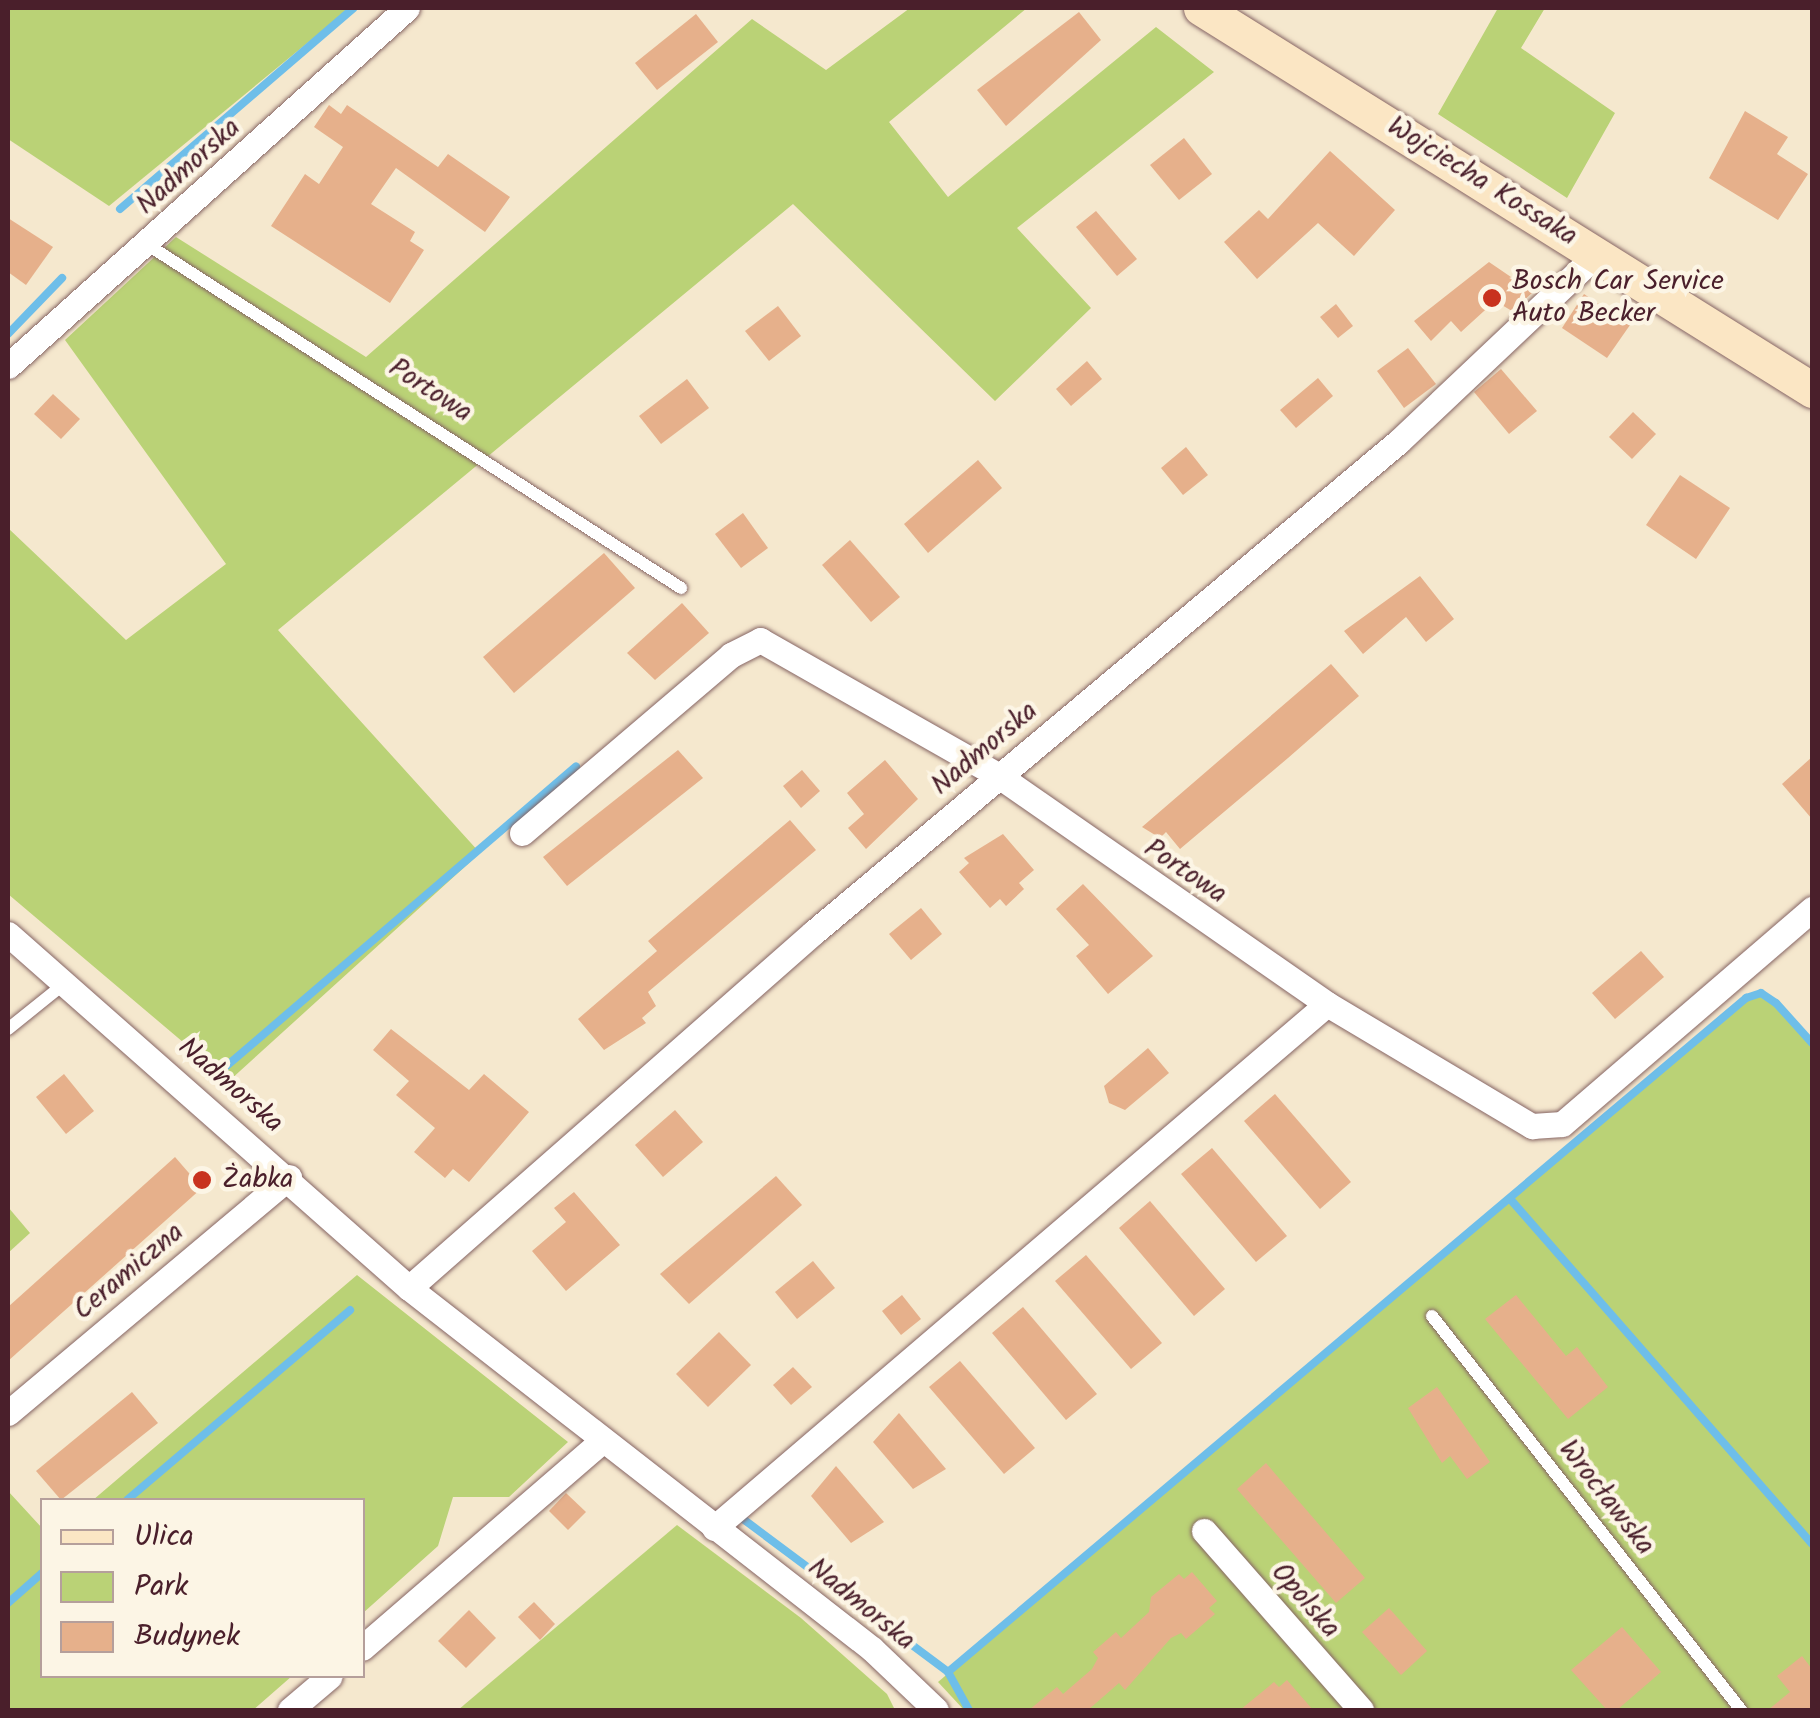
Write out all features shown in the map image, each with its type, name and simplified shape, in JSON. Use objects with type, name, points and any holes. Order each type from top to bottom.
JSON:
[{"type":"main road","name":"Wojciecha Kossaka","points":[[1201,8],[1812,390]]},
{"type":"street","name":"Nadmorska","points":[[8,366],[148,246],[407,8]]},
{"type":"street","name":"Nadmorska","points":[[409,1288],[999,776],[1398,442],[1598,253]]},
{"type":"street","name":"Portowa","points":[[522,833],[731,655],[760,640],[999,776],[1326,1004],[1532,1126],[1562,1124],[1812,909]]},
{"type":"street","name":"Nadmorska","points":[[8,934],[288,1176],[409,1288],[600,1442],[872,1649],[936,1710]]},
{"type":"street","points":[[714,1528],[1326,1004]]},
{"type":"street","name":"Ceramiczna","points":[[8,1413],[288,1176]]},
{"type":"street","points":[[365,1645],[600,1442]]},
{"type":"street","name":"Opolska","points":[[1204,1532],[1361,1710]]},
{"type":"street","points":[[290,1710],[328,1678]]},
{"type":"lane","name":"Portowa","points":[[148,246],[680,588]]},
{"type":"lane","points":[[8,1029],[64,983]]},
{"type":"lane","name":"Wrocławska","points":[[1432,1316],[1740,1710]]},
{"type":"green space","points":[[8,8],[350,8],[109,206],[8,139]]},
{"type":"green space","points":[[910,8],[1027,8],[889,122],[948,197],[1156,27],[1214,72],[1017,228],[1091,308],[995,401],[793,204],[278,630],[480,853],[229,1081],[8,894],[8,528],[126,640],[226,564],[65,340],[176,237],[366,357],[752,19],[826,70]]},
{"type":"green space","points":[[1498,8],[1545,8],[1521,48],[1615,113],[1567,198],[1438,114]]},
{"type":"green space","points":[[1761,993],[1812,1043],[1812,1710],[964,1710],[938,1682],[1746,998]]},
{"type":"green space","points":[[8,1207],[30,1233],[8,1253]]},
{"type":"green space","points":[[357,1275],[568,1442],[509,1497],[453,1497],[438,1546],[365,1611],[365,1498],[95,1498]]},
{"type":"green space","points":[[8,1491],[40,1526],[40,1678],[290,1678],[253,1710],[8,1710]]},
{"type":"green space","points":[[677,1525],[801,1618],[887,1694],[895,1710],[458,1710]]},
{"type":"building","points":[[1079,12],[1101,40],[1006,126],[977,90]]},
{"type":"building","points":[[696,14],[718,42],[657,90],[635,63]]},
{"type":"building","points":[[329,105],[341,114],[347,105],[438,167],[448,154],[510,197],[485,232],[396,168],[371,204],[415,232],[410,241],[424,250],[390,303],[271,226],[305,174],[319,184],[343,147],[314,127]]},
{"type":"building","points":[[1745,111],[1788,137],[1777,154],[1808,174],[1778,220],[1709,178]]},
{"type":"building","points":[[1184,138],[1212,174],[1179,200],[1150,165]]},
{"type":"building","points":[[1330,151],[1395,210],[1354,256],[1318,223],[1257,279],[1224,242],[1259,210],[1268,219]]},
{"type":"building","points":[[1096,211],[1137,259],[1117,276],[1076,227]]},
{"type":"building","points":[[8,218],[53,247],[26,285],[8,272]]},
{"type":"building","name":"Bosch Car Service Auto Becker","points":[[1489,262],[1533,292],[1512,311],[1495,301],[1461,332],[1451,321],[1431,341],[1414,321]]},
{"type":"building","points":[[1584,294],[1630,325],[1607,358],[1562,328]]},
{"type":"building","points":[[1336,304],[1353,326],[1338,338],[1320,317]]},
{"type":"building","points":[[778,306],[801,336],[769,361],[745,331]]},
{"type":"building","points":[[1408,348],[1436,384],[1404,408],[1377,371]]},
{"type":"building","points":[[1087,361],[1102,379],[1071,406],[1056,389]]},
{"type":"building","points":[[1501,369],[1537,411],[1509,434],[1474,392]]},
{"type":"building","points":[[1318,378],[1333,396],[1296,428],[1280,410]]},
{"type":"building","points":[[687,379],[709,408],[661,444],[639,416]]},
{"type":"building","points":[[53,394],[80,419],[61,439],[34,414]]},
{"type":"building","points":[[1633,412],[1656,434],[1632,459],[1609,437]]},
{"type":"building","points":[[1186,447],[1208,475],[1183,495],[1161,468]]},
{"type":"building","points":[[978,460],[1002,488],[928,553],[904,524]]},
{"type":"building","points":[[1680,475],[1730,508],[1696,559],[1646,525]]},
{"type":"building","points":[[743,513],[768,548],[741,568],[715,534]]},
{"type":"building","points":[[850,540],[900,597],[871,622],[822,565]]},
{"type":"building","points":[[604,553],[635,588],[514,693],[483,657]]},
{"type":"building","points":[[1420,576],[1454,619],[1426,642],[1406,617],[1363,654],[1344,631]]},
{"type":"building","points":[[682,603],[709,633],[655,680],[627,653]]},
{"type":"building","points":[[1331,664],[1359,696],[1288,758],[1180,849],[1166,832],[1160,838],[1142,827]]},
{"type":"building","points":[[678,750],[703,778],[567,886],[543,857]]},
{"type":"building","points":[[1812,757],[1812,819],[1782,784]]},
{"type":"building","points":[[885,760],[918,799],[866,849],[848,828],[864,814],[847,793]]},
{"type":"building","points":[[802,770],[820,791],[801,808],[783,786]]},
{"type":"building","points":[[790,820],[816,850],[648,992],[656,1006],[642,1018],[646,1023],[604,1050],[578,1019],[657,951],[648,941]]},
{"type":"building","points":[[1003,834],[1034,870],[1019,883],[1024,889],[1006,906],[1000,899],[990,908],[959,872],[969,863],[964,858]]},
{"type":"building","points":[[1083,884],[1153,956],[1108,994],[1076,956],[1089,945],[1056,909]]},
{"type":"building","points":[[921,908],[942,934],[911,960],[889,934]]},
{"type":"building","points":[[1641,951],[1664,977],[1615,1019],[1592,993]]},
{"type":"building","points":[[391,1029],[469,1090],[484,1074],[529,1112],[469,1182],[453,1169],[445,1178],[414,1152],[435,1128],[396,1095],[409,1081],[373,1050]]},
{"type":"building","points":[[1148,1048],[1169,1073],[1125,1110],[1109,1103],[1104,1086]]},
{"type":"building","points":[[64,1074],[94,1111],[66,1134],[36,1097]]},
{"type":"building","points":[[1275,1094],[1351,1182],[1320,1209],[1244,1121]]},
{"type":"building","points":[[675,1110],[703,1142],[663,1177],[635,1145]]},
{"type":"building","points":[[1212,1148],[1287,1236],[1256,1262],[1181,1174]]},
{"type":"building","points":[[175,1157],[202,1188],[8,1361],[8,1307]]},
{"type":"building","points":[[776,1176],[802,1205],[689,1304],[660,1274]]},
{"type":"building","points":[[574,1192],[620,1245],[566,1291],[532,1251],[566,1222],[554,1208]]},
{"type":"building","points":[[1150,1201],[1225,1289],[1194,1316],[1119,1228]]},
{"type":"building","points":[[1086,1255],[1162,1343],[1131,1369],[1055,1281]]},
{"type":"building","points":[[813,1261],[835,1288],[797,1319],[775,1292]]},
{"type":"building","points":[[902,1295],[921,1319],[901,1335],[882,1311]]},
{"type":"building","points":[[1516,1295],[1566,1356],[1577,1347],[1608,1387],[1568,1419],[1485,1319]]},
{"type":"building","points":[[1023,1307],[1097,1394],[1066,1420],[992,1333]]},
{"type":"building","points":[[719,1332],[751,1365],[708,1407],[676,1374]]},
{"type":"building","points":[[960,1361],[1035,1448],[1004,1474],[929,1387]]},
{"type":"building","points":[[793,1367],[812,1387],[791,1405],[773,1385]]},
{"type":"building","points":[[1437,1387],[1490,1462],[1467,1479],[1450,1456],[1442,1463],[1408,1408]]},
{"type":"building","points":[[132,1392],[158,1423],[64,1498],[36,1471]]},
{"type":"building","points":[[899,1413],[946,1469],[913,1489],[873,1442]]},
{"type":"building","points":[[1266,1463],[1365,1578],[1336,1603],[1237,1489]]},
{"type":"building","points":[[836,1466],[884,1522],[851,1543],[811,1496]]},
{"type":"building","points":[[566,1493],[586,1512],[568,1530],[549,1511]]},
{"type":"building","points":[[1192,1572],[1217,1601],[1209,1608],[1215,1614],[1186,1639],[1181,1633],[1171,1638],[1125,1690],[1119,1683],[1088,1710],[1029,1710],[1057,1687],[1063,1694],[1092,1669],[1098,1658],[1093,1652],[1116,1632],[1121,1638],[1149,1612],[1151,1597],[1179,1574],[1184,1579]]},
{"type":"building","points":[[534,1602],[555,1624],[540,1640],[518,1617]]},
{"type":"building","points":[[1389,1608],[1427,1651],[1401,1675],[1362,1632]]},
{"type":"building","points":[[469,1610],[496,1638],[466,1668],[438,1641]]},
{"type":"building","points":[[1622,1627],[1661,1672],[1617,1710],[1607,1710],[1571,1670]]},
{"type":"building","points":[[1802,1656],[1812,1669],[1812,1710],[1768,1710],[1790,1692],[1777,1676]]},
{"type":"building","points":[[1287,1680],[1313,1710],[1240,1710],[1274,1682],[1279,1687]]},
{"type":"waterway","points":[[120,209],[354,8]]},
{"type":"waterway","points":[[8,334],[62,278]]},
{"type":"waterway","points":[[223,1069],[576,766]]},
{"type":"waterway","points":[[948,1672],[1746,998],[1761,993],[1776,1003],[1812,1043]]},
{"type":"waterway","points":[[1511,1200],[1812,1544]]},
{"type":"waterway","points":[[129,1498],[350,1310]]},
{"type":"waterway","points":[[739,1516],[948,1672],[969,1710]]},
{"type":"waterway","points":[[8,1603],[40,1575]]},
{"type":"place","name":"Bosch Car Service Auto Becker","points":[[1492,298]]},
{"type":"place","name":"Żabka","points":[[202,1180]]}]
